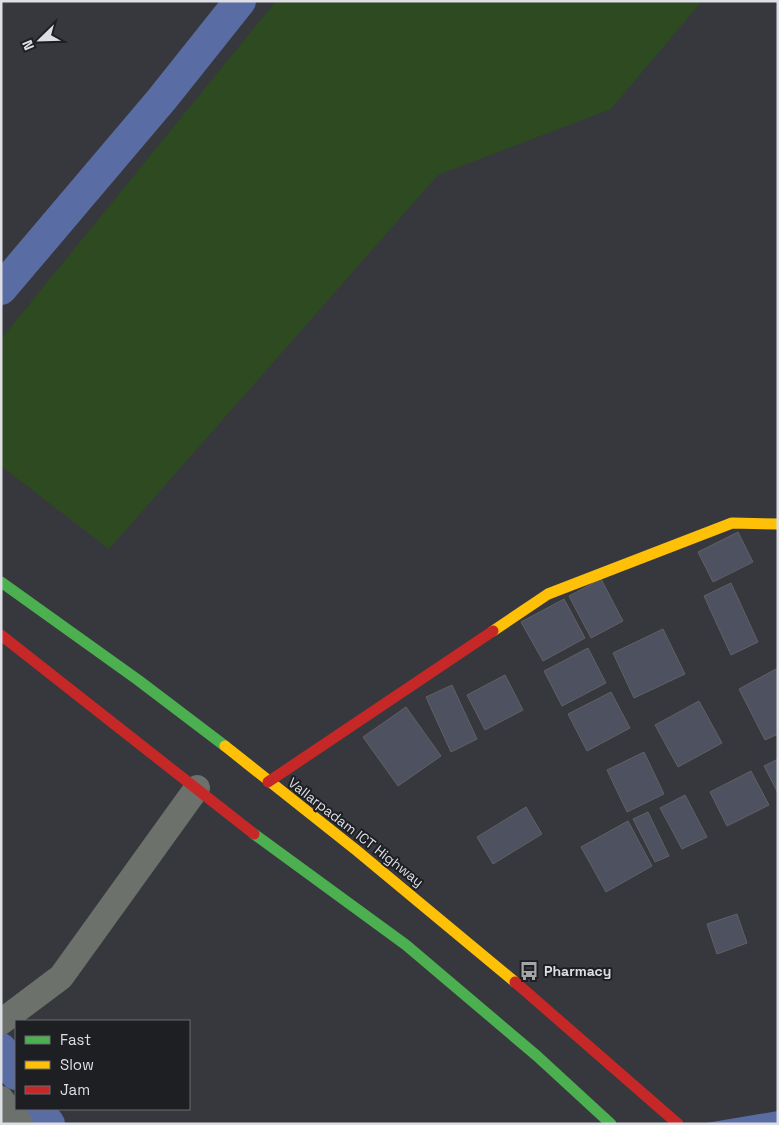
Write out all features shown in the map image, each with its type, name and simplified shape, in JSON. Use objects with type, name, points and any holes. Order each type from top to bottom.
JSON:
[{"type":"main road","points":[[268,782],[548,594],[732,523],[778,524]]},
{"type":"main road","name":"Vallarpadam ICT Highway","points":[[1,582],[156,694],[389,876],[568,1024],[678,1124]]},
{"type":"main road","points":[[1,635],[236,820],[406,945],[537,1056],[611,1124]]},
{"type":"street","points":[[6,1018],[61,977],[197,788]]},
{"type":"street","points":[[1,1098],[20,1124]]},
{"type":"green space","points":[[276,1],[702,1],[611,109],[438,175],[109,549],[1,466],[1,339]]},
{"type":"water","points":[[778,1111],[778,1124],[700,1124]]},
{"type":"building","points":[[738,532],[753,562],[713,582],[698,552]]},
{"type":"building","points":[[601,579],[623,621],[591,638],[569,596]]},
{"type":"building","points":[[731,583],[758,642],[731,655],[704,596]]},
{"type":"building","points":[[564,599],[585,638],[543,661],[521,622]]},
{"type":"building","points":[[663,629],[685,674],[634,698],[613,653]]},
{"type":"building","points":[[588,648],[606,683],[562,706],[544,671]]},
{"type":"building","points":[[778,668],[778,734],[765,740],[739,689]]},
{"type":"building","points":[[505,675],[523,710],[485,730],[467,695]]},
{"type":"building","points":[[452,685],[477,739],[451,752],[426,697]]},
{"type":"building","points":[[611,692],[630,728],[587,751],[568,714]]},
{"type":"building","points":[[699,701],[722,743],[678,767],[655,725]]},
{"type":"building","points":[[406,707],[441,756],[398,786],[363,737]]},
{"type":"building","points":[[644,752],[664,794],[627,812],[607,770]]},
{"type":"building","points":[[778,759],[778,793],[764,766]]},
{"type":"building","points":[[751,771],[769,805],[727,826],[710,792]]},
{"type":"building","points":[[685,795],[707,837],[682,849],[660,808]]},
{"type":"building","points":[[526,807],[542,834],[493,864],[477,837]]},
{"type":"building","points":[[648,812],[669,856],[655,862],[633,819]]},
{"type":"building","points":[[628,821],[652,866],[606,892],[581,847]]},
{"type":"building","points":[[737,914],[747,943],[717,954],[707,924]]},
{"type":"waterway","points":[[1,289],[162,99],[240,1]]},
{"type":"waterway","points":[[1,1049],[15,1072]]},
{"type":"waterway","points":[[39,1110],[49,1124]]},
{"type":"traffic: fast","points":[[1,582],[138,680],[225,746]]},
{"type":"traffic: fast","points":[[254,834],[406,945],[537,1056],[611,1124]]},
{"type":"traffic: slow","points":[[493,631],[548,594],[732,523],[778,524]]},
{"type":"traffic: slow","points":[[225,746],[356,850],[515,982]]},
{"type":"traffic: jam","points":[[268,782],[493,631]]},
{"type":"traffic: jam","points":[[1,635],[254,834]]},
{"type":"traffic: jam","points":[[515,982],[678,1124]]},
{"type":"place","name":"Pharmacy","points":[[529,971]]}]
